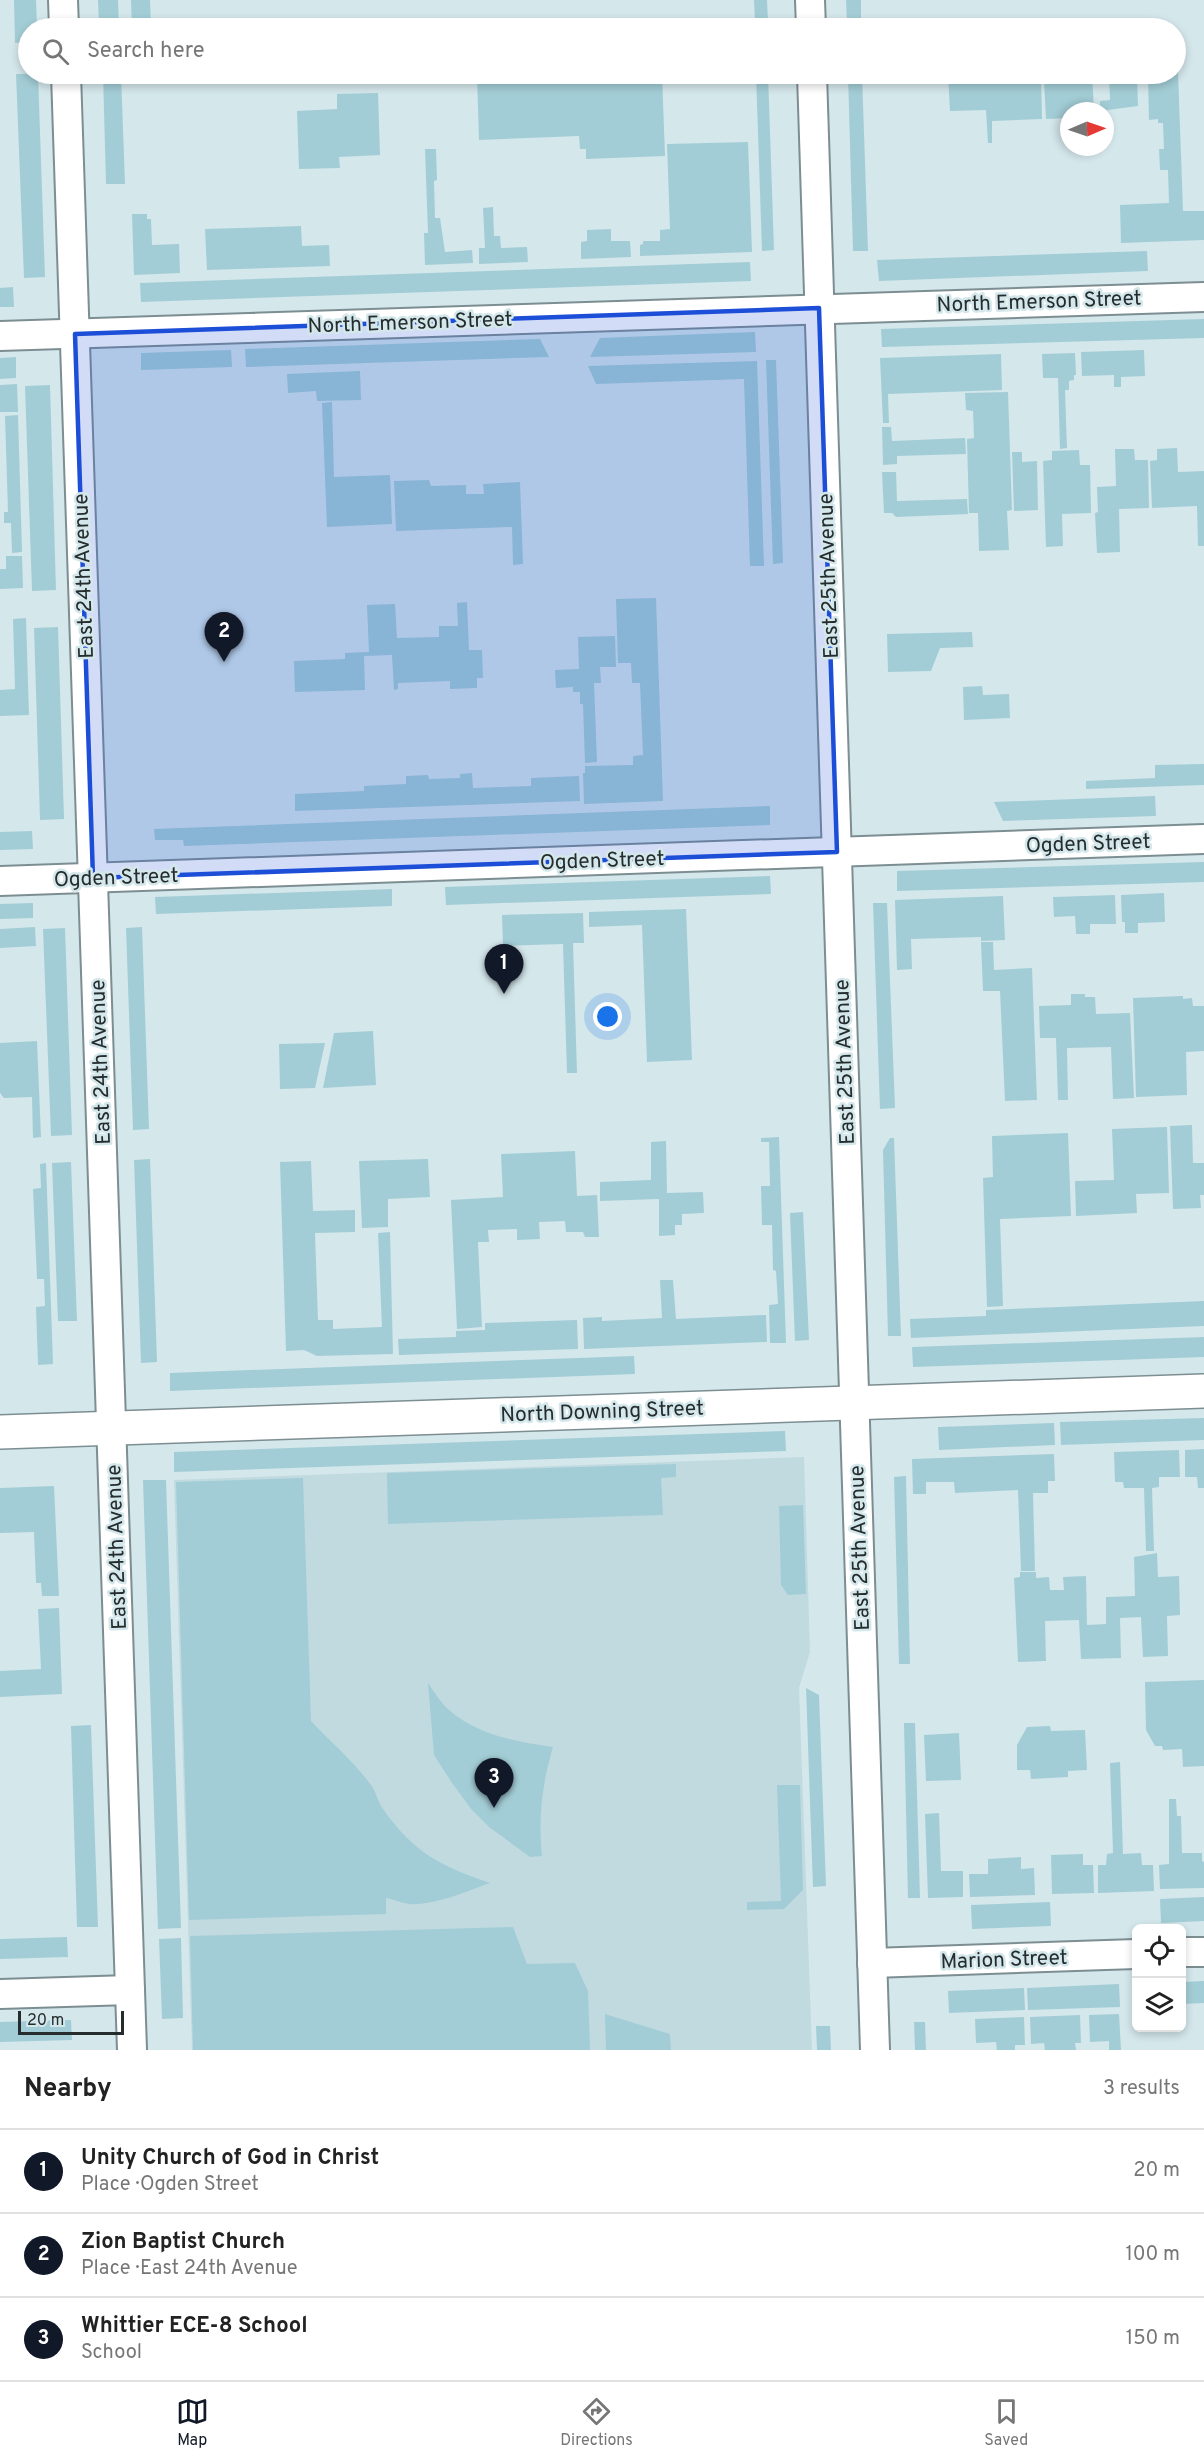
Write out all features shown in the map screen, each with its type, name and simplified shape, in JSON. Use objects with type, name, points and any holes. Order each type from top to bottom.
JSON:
[{"type":"main road","name":"North Downing Street","points":[[0,1432],[1204,1391]]},
{"type":"street","points":[[63,0],[64,18]]},
{"type":"street","points":[[810,0],[811,18]]},
{"type":"street","name":"East 24th Avenue","points":[[66,84],[132,2050]]},
{"type":"street","name":"East 25th Avenue","points":[[812,84],[875,2050]]},
{"type":"street","name":"North Emerson Street","points":[[0,336],[1204,297]]},
{"type":"street","name":"Ogden Street","points":[[0,881],[1204,839]]},
{"type":"street","points":[[1186,1952],[1204,1952]]},
{"type":"street","name":"Marion Street","points":[[872,1963],[1132,1954]]},
{"type":"street","points":[[0,1994],[130,1990]]},
{"type":"highlighted area","points":[[819,308],[837,852],[93,878],[75,334]]},
{"type":"shaded area","points":[[14,0],[36,0],[37,18],[18,18],[18,43],[15,43]]},
{"type":"shaded area","points":[[98,0],[118,0],[119,18],[99,18]]},
{"type":"shaded area","points":[[131,0],[150,0],[151,18],[132,18]]},
{"type":"shaded area","points":[[754,0],[767,0],[768,18],[755,18]]},
{"type":"shaded area","points":[[846,0],[861,0],[861,18],[847,18]]},
{"type":"shaded area","points":[[16,74],[18,74],[18,84],[38,84],[45,277],[24,278]]},
{"type":"shaded area","points":[[103,84],[121,84],[125,184],[106,184]]},
{"type":"shaded area","points":[[477,84],[662,84],[665,156],[586,159],[586,149],[580,149],[579,136],[479,140]]},
{"type":"shaded area","points":[[756,84],[768,84],[774,250],[762,251]]},
{"type":"shaded area","points":[[848,84],[862,84],[868,251],[853,251]]},
{"type":"shaded area","points":[[949,84],[1041,84],[1042,119],[992,121],[992,143],[988,143],[986,110],[950,111]]},
{"type":"shaded area","points":[[1044,84],[1093,84],[1094,102],[1060,102],[1060,118],[1046,119]]},
{"type":"shaded area","points":[[1109,84],[1137,84],[1138,106],[1114,109],[1114,102],[1100,101],[1110,100]]},
{"type":"shaded area","points":[[1148,84],[1178,84],[1183,211],[1204,211],[1204,240],[1121,243],[1120,205],[1169,203],[1168,170],[1160,170],[1159,149],[1164,149],[1163,123],[1158,123],[1158,119],[1149,120]]},
{"type":"shaded area","points":[[378,93],[380,155],[339,157],[340,168],[299,169],[297,111],[337,109],[337,94]]},
{"type":"shaded area","points":[[748,142],[752,252],[640,256],[640,245],[643,241],[660,241],[660,230],[670,229],[667,144]]},
{"type":"shaded area","points":[[425,149],[436,149],[435,218],[440,218],[445,252],[472,250],[473,263],[425,265],[424,233],[428,233]]},
{"type":"shaded area","points":[[493,207],[494,236],[500,236],[501,248],[527,247],[528,262],[479,264],[479,248],[485,248],[483,208]]},
{"type":"shaded area","points":[[132,214],[147,214],[147,219],[151,219],[152,245],[179,244],[180,273],[134,275]]},
{"type":"shaded area","points":[[301,226],[302,246],[329,245],[330,266],[207,270],[205,229]]},
{"type":"shaded area","points":[[611,229],[611,241],[630,241],[631,257],[581,259],[581,242],[587,241],[587,230]]},
{"type":"shaded area","points":[[1147,251],[1148,271],[879,281],[877,260]]},
{"type":"shaded area","points":[[750,262],[751,281],[141,302],[140,283]]},
{"type":"shaded area","points":[[13,287],[14,307],[0,307],[0,288]]},
{"type":"shaded area","points":[[1204,319],[1204,338],[882,347],[881,329]]},
{"type":"shaded area","points":[[755,332],[756,352],[590,357],[600,338]]},
{"type":"shaded area","points":[[540,339],[549,357],[246,367],[245,349]]},
{"type":"shaded area","points":[[231,350],[232,367],[141,370],[141,353]]},
{"type":"shaded area","points":[[1144,350],[1145,376],[1121,377],[1121,387],[1114,387],[1114,375],[1082,376],[1081,352]]},
{"type":"shaded area","points":[[1075,353],[1076,375],[1074,375],[1074,380],[1069,381],[1069,390],[1065,390],[1067,448],[1060,449],[1058,378],[1043,378],[1042,354]]},
{"type":"shaded area","points":[[1001,354],[1002,390],[888,394],[889,423],[883,423],[880,358]]},
{"type":"shaded area","points":[[16,357],[16,378],[0,379],[0,358]]},
{"type":"shaded area","points":[[766,360],[776,360],[783,563],[773,564]]},
{"type":"shaded area","points":[[757,361],[764,566],[750,566],[744,379],[596,384],[588,366]]},
{"type":"shaded area","points":[[360,371],[361,400],[317,401],[316,391],[288,393],[287,374]]},
{"type":"shaded area","points":[[17,384],[18,412],[0,412],[0,385]]},
{"type":"shaded area","points":[[50,385],[56,590],[32,591],[25,386]]},
{"type":"shaded area","points":[[1008,392],[1012,510],[1007,511],[1009,550],[979,551],[978,513],[969,513],[967,439],[974,438],[973,411],[966,410],[965,393]]},
{"type":"shaded area","points":[[332,402],[334,477],[390,475],[392,524],[327,527],[322,403]]},
{"type":"shaded area","points":[[18,415],[22,552],[12,553],[11,523],[4,523],[4,512],[8,512],[5,416]]},
{"type":"shaded area","points":[[882,427],[891,427],[892,441],[965,438],[966,454],[897,456],[897,464],[883,465]]},
{"type":"shaded area","points":[[1177,448],[1178,472],[1204,471],[1204,546],[1198,546],[1197,506],[1152,508],[1150,461],[1157,460],[1157,449]]},
{"type":"shaded area","points":[[1115,449],[1134,449],[1135,460],[1148,460],[1149,508],[1119,509],[1120,552],[1097,553],[1095,513],[1098,512],[1097,487],[1116,486]]},
{"type":"shaded area","points":[[1079,450],[1080,465],[1090,465],[1091,513],[1062,514],[1063,546],[1046,547],[1043,461],[1052,460],[1052,451]]},
{"type":"shaded area","points":[[1012,452],[1022,452],[1022,462],[1037,461],[1038,510],[1014,511]]},
{"type":"shaded area","points":[[882,472],[896,472],[897,501],[967,499],[968,514],[896,517],[892,513],[884,513]]},
{"type":"shaded area","points":[[429,480],[431,486],[466,485],[466,494],[484,494],[483,484],[520,482],[523,564],[513,565],[512,527],[396,531],[394,481]]},
{"type":"shaded area","points":[[6,556],[22,556],[23,588],[0,589],[0,569],[6,569]]},
{"type":"shaded area","points":[[656,598],[663,801],[584,804],[583,773],[585,773],[585,766],[633,765],[633,756],[643,755],[640,683],[632,683],[631,663],[618,663],[616,599]]},
{"type":"shaded area","points":[[467,602],[469,650],[482,650],[483,678],[477,678],[477,688],[450,689],[450,681],[398,683],[398,689],[394,690],[392,655],[364,656],[365,690],[295,692],[294,661],[345,659],[345,653],[369,652],[367,605],[395,604],[397,638],[439,637],[439,626],[458,626],[457,603]]},
{"type":"shaded area","points":[[26,618],[29,715],[0,716],[0,690],[15,689],[13,619]]},
{"type":"shaded area","points":[[58,627],[64,819],[40,820],[34,628]]},
{"type":"shaded area","points":[[972,632],[973,647],[940,648],[931,671],[888,672],[887,634]]},
{"type":"shaded area","points":[[615,636],[616,667],[600,667],[601,683],[594,683],[597,762],[585,763],[583,704],[580,704],[580,692],[573,692],[573,687],[556,688],[555,670],[579,669],[578,637]]},
{"type":"shaded area","points":[[982,686],[983,695],[1009,694],[1010,718],[964,720],[963,687]]},
{"type":"shaded area","points":[[1204,764],[1204,785],[1086,789],[1086,781],[1155,778],[1155,765]]},
{"type":"shaded area","points":[[472,773],[473,788],[531,786],[531,778],[579,776],[580,801],[295,811],[295,794],[364,791],[364,786],[406,784],[406,776],[428,775],[429,779],[460,778],[460,774]]},
{"type":"shaded area","points":[[1155,796],[1156,816],[1003,821],[994,802]]},
{"type":"shaded area","points":[[770,806],[770,825],[184,846],[183,840],[155,840],[154,829]]},
{"type":"shaded area","points":[[32,831],[33,849],[0,850],[0,832]]},
{"type":"shaded area","points":[[1204,862],[1204,882],[897,891],[897,871]]},
{"type":"shaded area","points":[[770,876],[771,894],[446,905],[445,887]]},
{"type":"shaded area","points":[[392,889],[392,906],[156,914],[155,897]]},
{"type":"shaded area","points":[[1164,893],[1165,922],[1138,923],[1138,933],[1125,933],[1125,922],[1122,922],[1121,895]]},
{"type":"shaded area","points":[[1115,895],[1116,924],[1090,924],[1090,934],[1076,934],[1075,916],[1054,917],[1053,897]]},
{"type":"shaded area","points":[[1003,896],[1005,940],[981,941],[981,937],[911,939],[912,969],[897,970],[895,900]]},
{"type":"shaded area","points":[[33,903],[33,918],[0,919],[0,904]]},
{"type":"shaded area","points":[[873,903],[887,903],[895,1108],[880,1109]]},
{"type":"shaded area","points":[[686,909],[692,1060],[647,1062],[642,925],[589,927],[589,912]]},
{"type":"shaded area","points":[[583,913],[584,943],[573,943],[577,1073],[567,1073],[563,944],[503,946],[502,915]]},
{"type":"shaded area","points":[[35,927],[36,946],[0,948],[0,929]]},
{"type":"shaded area","points":[[142,927],[149,1129],[133,1130],[126,928]]},
{"type":"shaded area","points":[[65,928],[72,1135],[51,1136],[43,929]]},
{"type":"shaded area","points":[[981,942],[993,942],[994,970],[1032,968],[1037,1100],[1005,1101],[1000,991],[983,991]]},
{"type":"shaded area","points":[[1071,994],[1095,997],[1096,1014],[1130,1013],[1134,1098],[1113,1099],[1111,1047],[1067,1048],[1068,1100],[1058,1100],[1056,1038],[1040,1038],[1039,1006],[1071,1005]]},
{"type":"shaded area","points":[[1183,996],[1183,999],[1192,998],[1193,1006],[1204,1006],[1204,1051],[1186,1052],[1187,1095],[1136,1097],[1133,998]]},
{"type":"shaded area","points":[[373,1031],[376,1085],[323,1088],[334,1033]]},
{"type":"shaded area","points":[[37,1041],[41,1137],[33,1138],[32,1097],[4,1098],[0,1093],[0,1043]]},
{"type":"shaded area","points":[[325,1043],[315,1088],[280,1089],[279,1044]]},
{"type":"shaded area","points":[[1192,1125],[1193,1163],[1204,1163],[1204,1195],[1200,1195],[1201,1208],[1173,1209],[1170,1126]]},
{"type":"shaded area","points":[[1167,1127],[1169,1193],[1136,1194],[1137,1213],[1076,1216],[1075,1181],[1114,1180],[1112,1129]]},
{"type":"shaded area","points":[[1068,1133],[1071,1216],[1000,1219],[1003,1306],[987,1307],[983,1178],[993,1177],[992,1136]]},
{"type":"shaded area","points":[[779,1137],[786,1343],[770,1343],[769,1305],[778,1304],[776,1271],[773,1270],[772,1225],[762,1225],[761,1186],[770,1186],[769,1142],[761,1142],[761,1138]]},
{"type":"shaded area","points":[[890,1138],[894,1138],[901,1336],[888,1336],[883,1150]]},
{"type":"shaded area","points":[[666,1141],[667,1193],[703,1192],[704,1213],[682,1214],[682,1225],[675,1225],[675,1235],[659,1236],[659,1199],[600,1201],[600,1182],[651,1180],[651,1142]]},
{"type":"shaded area","points":[[575,1151],[577,1196],[597,1195],[599,1237],[585,1237],[583,1232],[566,1232],[565,1221],[539,1222],[540,1239],[517,1240],[517,1229],[488,1230],[489,1242],[478,1242],[482,1327],[457,1329],[451,1200],[503,1197],[501,1154]]},
{"type":"shaded area","points":[[150,1159],[157,1362],[141,1363],[134,1160]]},
{"type":"shaded area","points":[[428,1159],[430,1197],[388,1199],[388,1227],[362,1228],[359,1161]]},
{"type":"shaded area","points":[[311,1161],[313,1211],[355,1210],[355,1232],[315,1233],[318,1320],[333,1320],[333,1329],[382,1327],[378,1233],[390,1232],[393,1354],[317,1356],[304,1350],[286,1351],[280,1162]]},
{"type":"shaded area","points":[[71,1162],[77,1321],[58,1321],[52,1163]]},
{"type":"shaded area","points":[[46,1163],[53,1364],[38,1365],[36,1307],[45,1306],[44,1279],[37,1279],[33,1189],[41,1188],[40,1164]]},
{"type":"shaded area","points":[[803,1212],[809,1340],[795,1341],[790,1213]]},
{"type":"shaded area","points":[[660,1280],[673,1280],[676,1319],[766,1315],[767,1342],[584,1349],[583,1318],[602,1317],[602,1321],[662,1318]]},
{"type":"shaded area","points":[[1204,1301],[1204,1326],[911,1338],[910,1319],[986,1316],[986,1310]]},
{"type":"shaded area","points":[[577,1320],[578,1349],[399,1355],[398,1339],[456,1337],[456,1331],[485,1330],[485,1323]]},
{"type":"shaded area","points":[[1204,1337],[1204,1357],[913,1367],[912,1347]]},
{"type":"shaded area","points":[[634,1356],[635,1374],[170,1391],[170,1373]]},
{"type":"shaded area","points":[[1204,1418],[1204,1440],[1061,1445],[1060,1422]]},
{"type":"shaded area","points":[[1054,1423],[1055,1445],[939,1450],[938,1427]]},
{"type":"shaded area","points":[[785,1431],[786,1451],[174,1472],[174,1452]]},
{"type":"shaded area","points":[[1204,1449],[1204,1488],[1198,1488],[1197,1477],[1185,1477],[1185,1450]]},
{"type":"shaded area","points":[[1179,1450],[1180,1477],[1159,1477],[1159,1487],[1152,1488],[1154,1551],[1146,1551],[1144,1488],[1124,1488],[1123,1482],[1115,1482],[1114,1452]]},
{"type":"shaded area","points":[[1054,1454],[1055,1481],[1048,1481],[1048,1493],[1033,1493],[1035,1571],[1021,1571],[1018,1490],[955,1493],[954,1482],[926,1482],[926,1494],[913,1494],[912,1459]]},
{"type":"shaded area","points":[[804,1457],[810,1652],[799,1688],[812,2050],[192,2050],[174,1480]]},
{"type":"shaded area","points":[[676,1464],[676,1477],[661,1478],[663,1515],[388,1524],[387,1473]]},
{"type":"shaded area","points":[[906,1476],[910,1664],[899,1664],[894,1477]]},
{"type":"shaded area","points":[[303,1478],[311,1721],[365,1777],[383,1809],[406,1837],[443,1864],[490,1883],[429,1903],[409,1904],[386,1898],[386,1914],[189,1920],[176,1482]]},
{"type":"shaded area","points":[[143,1480],[166,1480],[181,1928],[158,1929]]},
{"type":"shaded area","points":[[54,1486],[59,1596],[42,1596],[41,1583],[36,1583],[34,1532],[0,1533],[0,1488]]},
{"type":"shaded area","points":[[803,1505],[806,1594],[788,1595],[781,1585],[779,1506]]},
{"type":"shaded area","points":[[1157,1553],[1158,1577],[1179,1576],[1180,1615],[1167,1616],[1168,1656],[1143,1657],[1141,1617],[1120,1618],[1121,1658],[1081,1659],[1079,1620],[1045,1621],[1046,1661],[1018,1662],[1014,1578],[1020,1577],[1020,1572],[1036,1572],[1036,1578],[1049,1577],[1050,1590],[1064,1590],[1063,1577],[1086,1576],[1087,1625],[1106,1624],[1106,1597],[1135,1596],[1134,1557]]},
{"type":"shaded area","points":[[59,1608],[62,1694],[0,1697],[0,1671],[41,1669],[38,1609]]},
{"type":"shaded area","points":[[1204,1680],[1204,1766],[1183,1767],[1182,1749],[1163,1750],[1162,1746],[1155,1746],[1146,1730],[1145,1682]]},
{"type":"shaded area","points":[[428,1683],[445,1706],[471,1725],[511,1740],[553,1747],[542,1801],[540,1828],[542,1856],[530,1857],[489,1827],[472,1810],[452,1783],[434,1755]]},
{"type":"shaded area","points":[[806,1688],[819,1695],[826,1886],[813,1887]]},
{"type":"shaded area","points":[[904,1723],[915,1723],[920,1898],[908,1898]]},
{"type":"shaded area","points":[[91,1725],[98,1927],[77,1927],[71,1726]]},
{"type":"shaded area","points":[[1050,1726],[1051,1731],[1085,1730],[1087,1770],[1068,1771],[1068,1777],[1031,1779],[1030,1770],[1017,1770],[1017,1745],[1027,1727]]},
{"type":"shaded area","points":[[959,1733],[961,1780],[926,1781],[924,1735]]},
{"type":"shaded area","points":[[1120,1762],[1123,1854],[1141,1853],[1142,1865],[1153,1865],[1154,1891],[1098,1893],[1098,1865],[1106,1865],[1107,1854],[1113,1853],[1110,1763]]},
{"type":"shaded area","points":[[777,1785],[800,1785],[803,1890],[784,1909],[747,1910],[747,1902],[781,1901]]},
{"type":"shaded area","points":[[1169,1799],[1176,1799],[1177,1816],[1181,1816],[1182,1853],[1202,1853],[1204,1888],[1160,1889],[1159,1865],[1169,1864]]},
{"type":"shaded area","points":[[939,1813],[941,1871],[963,1871],[963,1897],[928,1898],[925,1814]]},
{"type":"shaded area","points":[[1083,1854],[1083,1865],[1093,1865],[1094,1893],[1052,1894],[1051,1855]]},
{"type":"shaded area","points":[[1021,1857],[1021,1869],[1034,1868],[1035,1895],[970,1897],[969,1874],[988,1874],[988,1859]]},
{"type":"shaded area","points":[[1204,1897],[1204,1921],[1161,1923],[1160,1899]]},
{"type":"shaded area","points":[[1050,1902],[1051,1926],[972,1929],[971,1905]]},
{"type":"shaded area","points":[[513,1927],[527,1964],[575,1963],[588,1991],[590,2050],[193,2050],[190,1936]]},
{"type":"shaded area","points":[[67,1937],[68,1957],[0,1959],[0,1939]]},
{"type":"shaded area","points":[[181,1938],[183,2018],[162,2019],[159,1939]]},
{"type":"shaded area","points":[[1204,1981],[1204,2003],[1186,2004],[1186,1982]]},
{"type":"shaded area","points":[[1119,1984],[1120,2007],[1028,2010],[1027,1988]]},
{"type":"shaded area","points":[[1024,1988],[1025,2010],[949,2013],[948,1991]]},
{"type":"shaded area","points":[[605,2014],[670,2034],[671,2050],[606,2050]]},
{"type":"shaded area","points":[[1119,2014],[1121,2050],[1109,2050],[1109,2041],[1090,2042],[1089,2015]]},
{"type":"shaded area","points":[[1080,2015],[1081,2043],[1075,2043],[1076,2050],[1045,2050],[1044,2043],[1031,2044],[1030,2017]]},
{"type":"shaded area","points":[[1024,2017],[1025,2045],[1015,2045],[1015,2050],[997,2050],[996,2042],[976,2043],[975,2019]]},
{"type":"shaded area","points":[[71,2020],[72,2040],[0,2042],[0,2022]]},
{"type":"shaded area","points":[[914,2022],[925,2022],[926,2050],[915,2050]]},
{"type":"shaded area","points":[[816,2026],[830,2026],[831,2050],[817,2050]]},
{"type":"place","name":"Zion Baptist Church","points":[[224,662]]},
{"type":"place","name":"Unity Church of God in Christ","points":[[504,994]]},
{"type":"place","name":"Whittier ECE-8 School","points":[[494,1808]]}]
